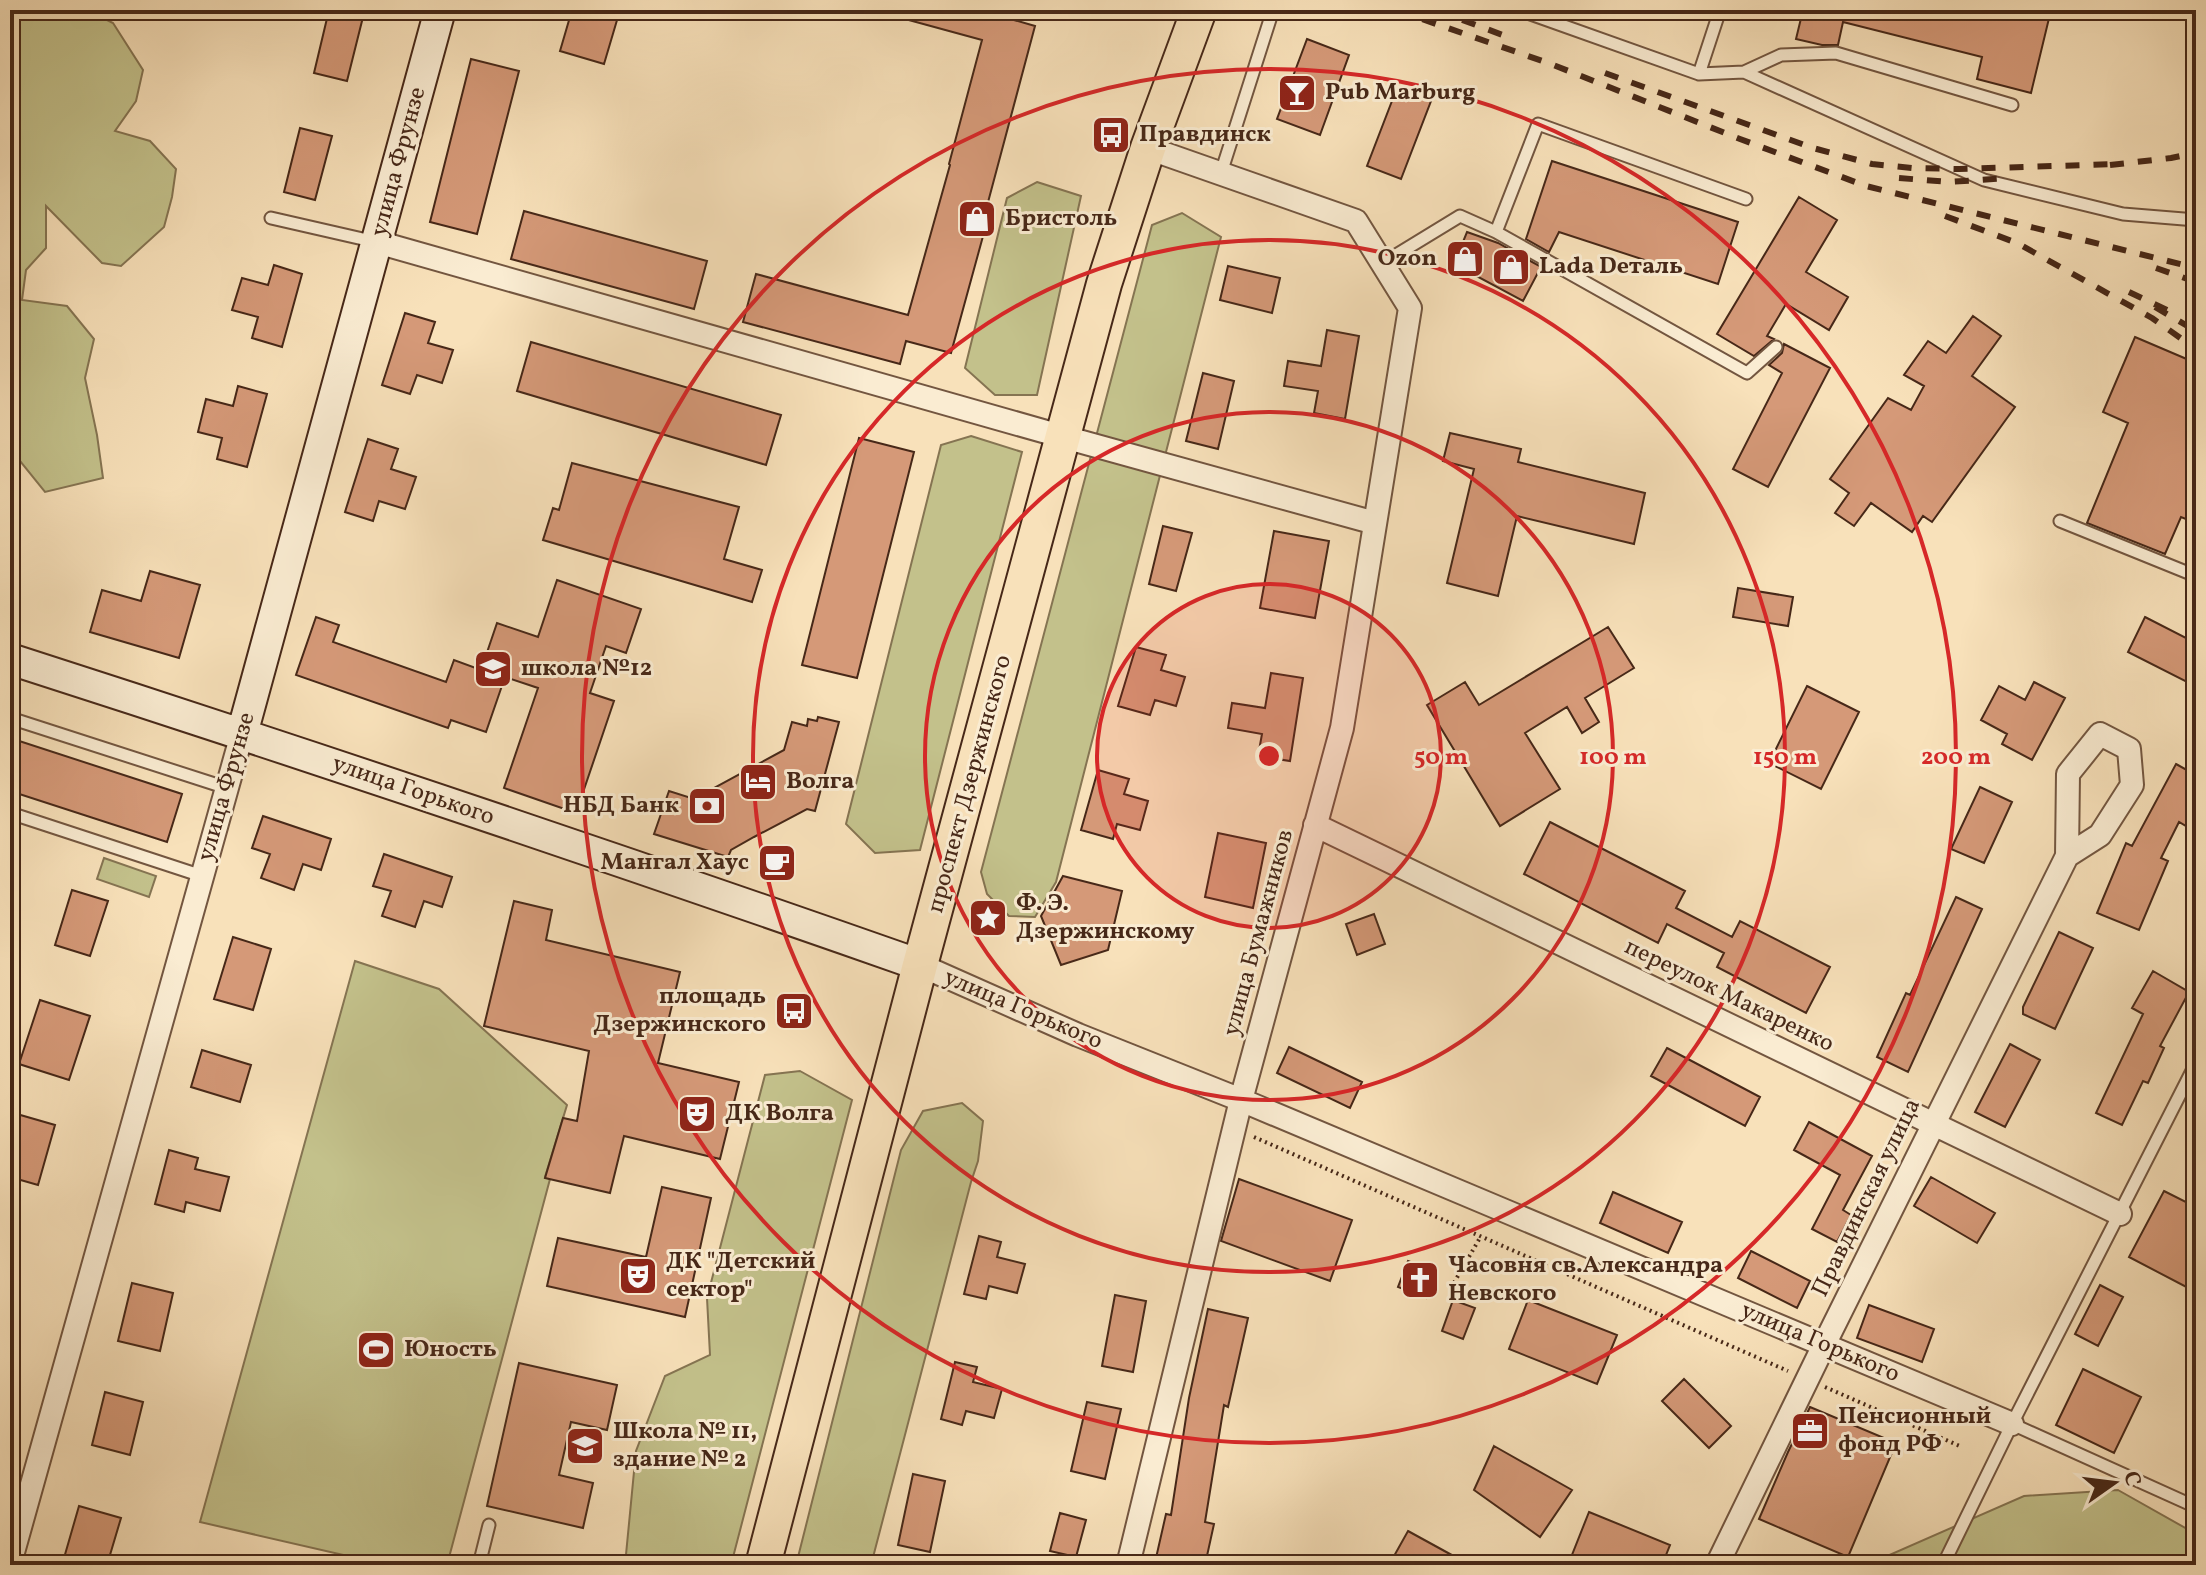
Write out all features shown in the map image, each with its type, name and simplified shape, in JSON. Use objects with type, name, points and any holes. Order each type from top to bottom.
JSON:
[{"type":"main road","name":"проспект Дзержинского","points":[[763,1565],[920,965],[1112,256],[1199,10]]},
{"type":"street","name":"улица Фрунзе","points":[[10,1563],[440,10]]},
{"type":"street","points":[[1148,148],[1356,221],[1383,263]]},
{"type":"street","points":[[377,242],[1375,523]]},
{"type":"street","name":"улица Бумажников","points":[[1128,1565],[1241,1100],[1342,728],[1410,308],[1383,263]]},
{"type":"street","name":"улица Горького","points":[[10,659],[242,734],[920,965],[1078,1035],[1241,1100],[2012,1424]]},
{"type":"street","name":"Правдинская улица","points":[[1717,1565],[2067,856],[2068,774],[2100,734],[2129,749],[2132,785],[2100,835],[2067,856]]},
{"type":"street","name":"переулок Макаренко","points":[[1315,825],[2120,1214]]},
{"type":"lane","points":[[1221,173],[1273,10]]},
{"type":"lane","points":[[1519,10],[1699,74],[1744,72],[1781,55],[1836,53],[2012,105]]},
{"type":"lane","points":[[1699,74],[1720,10]]},
{"type":"lane","points":[[1744,72],[1984,180],[2123,214],[2196,220]]},
{"type":"lane","points":[[1496,232],[1538,124],[1746,199]]},
{"type":"lane","points":[[1383,263],[1460,216],[1496,232],[1747,373],[1776,347]]},
{"type":"lane","points":[[271,218],[377,242]]},
{"type":"lane","points":[[2060,521],[2196,576]]},
{"type":"lane","points":[[10,718],[227,788]]},
{"type":"lane","points":[[10,813],[202,876]]},
{"type":"lane","points":[[1943,1565],[2196,1063]]},
{"type":"lane","points":[[2012,1424],[2196,1507]]},
{"type":"lane","points":[[479,1565],[489,1525]]},
{"type":"path","points":[[1234,1128],[1962,1447]]},
{"type":"path","points":[[1451,1288],[1481,1236]]},
{"type":"shaded area","points":[[10,10],[87,10],[113,23],[143,70],[136,101],[115,131],[150,141],[176,169],[164,227],[121,266],[102,263],[46,206],[46,248],[26,270],[22,300],[67,306],[94,339],[85,378],[103,478],[45,492],[10,451]]},
{"type":"shaded area","points":[[1037,182],[1081,196],[1037,395],[995,395],[965,368],[1007,198]]},
{"type":"shaded area","points":[[1182,213],[1221,237],[1056,882],[1035,917],[1009,916],[987,894],[981,872],[1152,225]]},
{"type":"shaded area","points":[[971,436],[1022,452],[920,850],[875,853],[846,824],[941,445]]},
{"type":"shaded area","points":[[104,858],[156,876],[149,897],[97,879]]},
{"type":"shaded area","name":"Юность","points":[[355,961],[439,989],[567,1105],[545,1177],[550,1179],[447,1565],[387,1565],[200,1522]]},
{"type":"shaded area","points":[[800,1071],[852,1100],[731,1565],[625,1565],[636,1451],[665,1376],[710,1355],[707,1298],[765,1075]]},
{"type":"shaded area","points":[[962,1103],[983,1121],[978,1161],[871,1565],[796,1565],[901,1150],[923,1111]]},
{"type":"shaded area","points":[[2118,1490],[2196,1534],[2196,1565],[1876,1565],[1878,1560],[2024,1496]]},
{"type":"building","points":[[329,10],[363,17],[347,81],[314,73]]},
{"type":"building","points":[[572,10],[620,10],[604,64],[560,51]]},
{"type":"building","points":[[895,10],[994,10],[993,14],[1035,26],[987,206],[991,207],[951,353],[906,341],[900,364],[743,322],[756,274],[908,315],[982,40],[894,16]]},
{"type":"building","points":[[1803,10],[2051,10],[2031,93],[1977,79],[1982,57],[1843,22],[1838,45],[1796,39]]},
{"type":"building","points":[[1307,39],[1349,55],[1320,135],[1277,119]]},
{"type":"building","points":[[471,59],[519,71],[477,234],[430,222]]},
{"type":"building","points":[[1397,88],[1431,101],[1401,179],[1367,166]]},
{"type":"building","points":[[300,128],[332,136],[315,200],[284,192]]},
{"type":"building","points":[[1552,161],[1738,222],[1718,284],[1559,232],[1549,252],[1526,239]]},
{"type":"building","points":[[1799,197],[1837,220],[1806,272],[1848,297],[1829,330],[1786,304],[1767,336],[1774,339],[1754,356],[1717,334]]},
{"type":"building","points":[[524,211],[707,261],[694,309],[511,259]]},
{"type":"building","points":[[1467,232],[1498,243],[1541,267],[1523,301],[1454,264]]},
{"type":"building","points":[[274,265],[302,274],[282,347],[252,338],[258,317],[232,310],[242,278],[268,285]]},
{"type":"building","points":[[1228,266],[1280,278],[1272,313],[1220,300]]},
{"type":"building","points":[[405,313],[435,322],[428,343],[453,350],[442,383],[417,375],[410,394],[382,385]]},
{"type":"building","points":[[1973,316],[2001,336],[1972,376],[2015,407],[1932,522],[1923,516],[1912,532],[1871,503],[1854,526],[1835,513],[1849,493],[1830,479],[1888,398],[1911,410],[1924,386],[1904,375],[1928,341],[1946,353]]},
{"type":"building","points":[[1327,330],[1359,336],[1345,419],[1314,413],[1318,391],[1284,386],[1288,361],[1321,366]]},
{"type":"building","points":[[2135,337],[2196,363],[2196,523],[2181,517],[2165,554],[2087,523],[2128,423],[2103,412]]},
{"type":"building","points":[[531,342],[781,415],[766,465],[517,391]]},
{"type":"building","points":[[1784,344],[1830,368],[1768,487],[1733,469],[1782,373],[1769,365],[1782,353]]},
{"type":"building","points":[[1203,373],[1234,381],[1218,449],[1186,441]]},
{"type":"building","points":[[238,386],[267,394],[247,467],[217,459],[222,438],[198,432],[206,399],[233,406]]},
{"type":"building","points":[[1450,433],[1521,449],[1518,462],[1645,493],[1634,544],[1517,516],[1498,596],[1447,583],[1474,469],[1443,461]]},
{"type":"building","points":[[859,438],[914,452],[857,678],[802,665]]},
{"type":"building","points":[[368,439],[398,449],[391,469],[416,477],[405,509],[379,501],[373,521],[345,512]]},
{"type":"building","points":[[572,463],[739,507],[724,559],[762,570],[752,602],[543,540],[553,508],[559,510]]},
{"type":"building","points":[[1163,526],[1192,533],[1176,591],[1149,584]]},
{"type":"building","points":[[1274,531],[1329,541],[1315,618],[1260,608]]},
{"type":"building","points":[[150,571],[200,585],[179,658],[90,632],[102,590],[141,601]]},
{"type":"building","points":[[557,580],[641,609],[626,653],[606,646],[590,693],[614,701],[576,813],[504,788],[538,688],[505,677],[486,732],[451,720],[448,728],[296,675],[316,617],[339,625],[333,642],[446,682],[454,660],[481,670],[497,623],[538,637]]},
{"type":"building","points":[[1738,588],[1793,597],[1788,626],[1733,617]]},
{"type":"building","points":[[2145,617],[2196,643],[2196,669],[2189,683],[2128,652]]},
{"type":"building","points":[[1608,627],[1634,668],[1585,698],[1599,722],[1582,733],[1567,707],[1525,733],[1560,789],[1500,826],[1427,705],[1465,682],[1479,705]]},
{"type":"building","points":[[1136,647],[1166,655],[1161,670],[1185,677],[1176,706],[1155,700],[1150,715],[1118,706]]},
{"type":"building","points":[[1271,673],[1303,678],[1290,761],[1258,756],[1262,734],[1228,728],[1232,703],[1265,708]]},
{"type":"building","points":[[2034,682],[2065,698],[2032,760],[2002,744],[2007,734],[1981,720],[1999,686],[2025,700]]},
{"type":"building","points":[[1807,686],[1859,712],[1821,789],[1769,763]]},
{"type":"building","points":[[818,717],[839,722],[815,811],[807,809],[754,837],[731,850],[728,857],[654,834],[669,791],[694,799],[784,750],[792,722],[807,726],[808,719],[817,721]]},
{"type":"building","points":[[10,738],[182,794],[167,842],[10,791]]},
{"type":"building","points":[[2176,764],[2196,775],[2196,832],[2179,822],[2161,858],[2168,861],[2139,930],[2097,913],[2126,843],[2132,846]]},
{"type":"building","points":[[1098,770],[1129,779],[1124,794],[1148,801],[1140,830],[1117,824],[1113,839],[1081,830]]},
{"type":"building","points":[[1980,787],[2012,802],[1984,863],[1951,849]]},
{"type":"building","points":[[263,816],[331,839],[321,870],[303,864],[294,890],[261,878],[270,854],[252,848]]},
{"type":"building","points":[[1550,822],[1685,891],[1676,908],[1732,937],[1740,921],[1830,967],[1806,1013],[1717,967],[1724,953],[1667,924],[1658,943],[1524,874]]},
{"type":"building","points":[[1218,833],[1266,843],[1253,908],[1205,897]]},
{"type":"building","points":[[384,854],[452,877],[442,907],[424,901],[415,927],[382,916],[391,891],[373,886]]},
{"type":"building","points":[[1063,876],[1122,891],[1108,950],[1061,965],[1041,916]]},
{"type":"building","points":[[72,890],[108,901],[90,956],[55,945]]},
{"type":"building","points":[[1956,897],[1982,909],[1908,1072],[1877,1057]]},
{"type":"building","points":[[514,901],[552,910],[546,940],[680,972],[658,1063],[739,1082],[720,1159],[624,1136],[610,1193],[545,1178],[563,1118],[577,1121],[589,1051],[484,1026]]},
{"type":"building","points":[[1374,914],[1385,944],[1357,955],[1346,924]]},
{"type":"building","points":[[2059,932],[2093,948],[2055,1029],[2023,1014],[2023,1007]]},
{"type":"building","points":[[233,937],[271,949],[253,1010],[214,999]]},
{"type":"building","points":[[2153,971],[2189,992],[2160,1046],[2164,1048],[2148,1083],[2143,1081],[2122,1125],[2096,1113],[2143,1014],[2132,1008]]},
{"type":"building","points":[[40,1000],[90,1016],[69,1080],[19,1064]]},
{"type":"building","points":[[2010,1044],[2040,1060],[2005,1127],[1975,1112]]},
{"type":"building","points":[[1289,1047],[1362,1082],[1350,1108],[1277,1073]]},
{"type":"building","points":[[1667,1048],[1760,1097],[1745,1126],[1651,1076]]},
{"type":"building","points":[[202,1050],[251,1065],[240,1102],[191,1087]]},
{"type":"building","points":[[10,1112],[55,1125],[38,1185],[10,1177]]},
{"type":"building","points":[[1809,1122],[1872,1156],[1843,1210],[1851,1215],[1837,1242],[1812,1229],[1840,1175],[1794,1150]]},
{"type":"building","points":[[169,1150],[198,1158],[195,1169],[229,1177],[220,1211],[186,1202],[184,1212],[155,1204]]},
{"type":"building","points":[[1931,1177],[1995,1213],[1977,1243],[1914,1206]]},
{"type":"building","points":[[1239,1179],[1352,1220],[1330,1281],[1221,1241]]},
{"type":"building","points":[[662,1187],[711,1198],[685,1317],[547,1286],[558,1238],[646,1257]]},
{"type":"building","points":[[2164,1191],[2196,1207],[2196,1292],[2129,1257]]},
{"type":"building","points":[[1613,1192],[1682,1222],[1668,1253],[1600,1223]]},
{"type":"building","points":[[979,1236],[1001,1242],[997,1257],[1025,1264],[1017,1293],[989,1286],[986,1299],[964,1294]]},
{"type":"building","points":[[1751,1251],[1810,1281],[1797,1308],[1738,1278]]},
{"type":"building","points":[[1408,1261],[1436,1272],[1426,1298],[1398,1287]]},
{"type":"building","points":[[132,1283],[173,1293],[160,1351],[118,1341]]},
{"type":"building","points":[[2100,1285],[2123,1297],[2098,1346],[2075,1334]]},
{"type":"building","points":[[1115,1295],[1146,1301],[1133,1372],[1102,1366]]},
{"type":"building","points":[[1453,1300],[1475,1308],[1463,1339],[1442,1331]]},
{"type":"building","points":[[1528,1300],[1617,1335],[1597,1384],[1509,1349]]},
{"type":"building","points":[[1869,1305],[1934,1329],[1922,1362],[1857,1338]]},
{"type":"building","points":[[1208,1309],[1248,1318],[1228,1407],[1224,1405],[1205,1522],[1214,1524],[1205,1565],[1186,1565],[1156,1558],[1166,1514],[1171,1515],[1189,1398]]},
{"type":"building","points":[[955,1362],[977,1367],[973,1382],[1002,1389],[994,1418],[966,1411],[962,1425],[941,1419]]},
{"type":"building","points":[[519,1363],[617,1385],[607,1430],[571,1422],[559,1475],[593,1483],[583,1528],[487,1506]]},
{"type":"building","points":[[2083,1369],[2141,1397],[2114,1453],[2056,1425]]},
{"type":"building","points":[[1684,1379],[1731,1426],[1709,1448],[1662,1401]]},
{"type":"building","points":[[105,1392],[143,1402],[130,1455],[92,1445]]},
{"type":"building","points":[[1087,1402],[1121,1409],[1105,1479],[1071,1471]]},
{"type":"building","points":[[1810,1407],[1896,1443],[1848,1557],[1759,1519]]},
{"type":"building","points":[[1494,1446],[1572,1490],[1540,1537],[1474,1490]]},
{"type":"building","points":[[913,1474],[945,1481],[930,1552],[898,1545]]},
{"type":"building","points":[[79,1506],[121,1518],[107,1565],[89,1565],[64,1558]]},
{"type":"building","points":[[1589,1512],[1670,1545],[1662,1565],[1568,1565]]},
{"type":"building","points":[[1060,1513],[1086,1520],[1076,1557],[1050,1551]]},
{"type":"building","points":[[1408,1531],[1470,1565],[1389,1565]]},
{"type":"railway","points":[[1396,10],[1551,64],[1866,186],[2196,268]]},
{"type":"railway","points":[[1436,10],[1508,37]]},
{"type":"railway","points":[[1605,73],[1813,148],[1872,164],[1959,169],[2118,164]]},
{"type":"railway","points":[[2110,165],[2196,153]]},
{"type":"railway","points":[[1899,178],[1949,182],[2007,178]]},
{"type":"railway","points":[[1945,216],[2017,243],[2152,318],[2196,349]]},
{"type":"railway","points":[[2156,268],[2196,282]]},
{"type":"railway","points":[[2129,292],[2167,310]]},
{"type":"railway","points":[[2155,307],[2196,331]]},
{"type":"place","name":"Pub Marburg","points":[[1297,93]]},
{"type":"place","name":"Правдинск","points":[[1111,135]]},
{"type":"place","name":"Бристоль","points":[[977,219]]},
{"type":"place","name":"Ozon","points":[[1465,259]]},
{"type":"place","name":"Lada Dеталь","points":[[1511,267]]},
{"type":"place","name":"школа №12","points":[[493,669]]},
{"type":"place","name":"Волга","points":[[758,782]]},
{"type":"place","name":"НБД Банк","points":[[707,806]]},
{"type":"place","name":"Мангал Хаус","points":[[777,863]]},
{"type":"place","name":"Ф. Э. Дзержинскому","points":[[988,918]]},
{"type":"place","name":"площадь Дзержинского","points":[[794,1011]]},
{"type":"place","name":"ДК Волга","points":[[697,1114]]},
{"type":"place","name":"ДК \"Детский сектор\"","points":[[638,1276]]},
{"type":"place","name":"Часовня св.Александра Невского","points":[[1420,1280]]},
{"type":"place","name":"Юность","points":[[376,1350]]},
{"type":"place","name":"Пенсионный фонд РФ","points":[[1810,1431]]},
{"type":"place","name":"Школа № 11, здание № 2","points":[[585,1446]]}]
